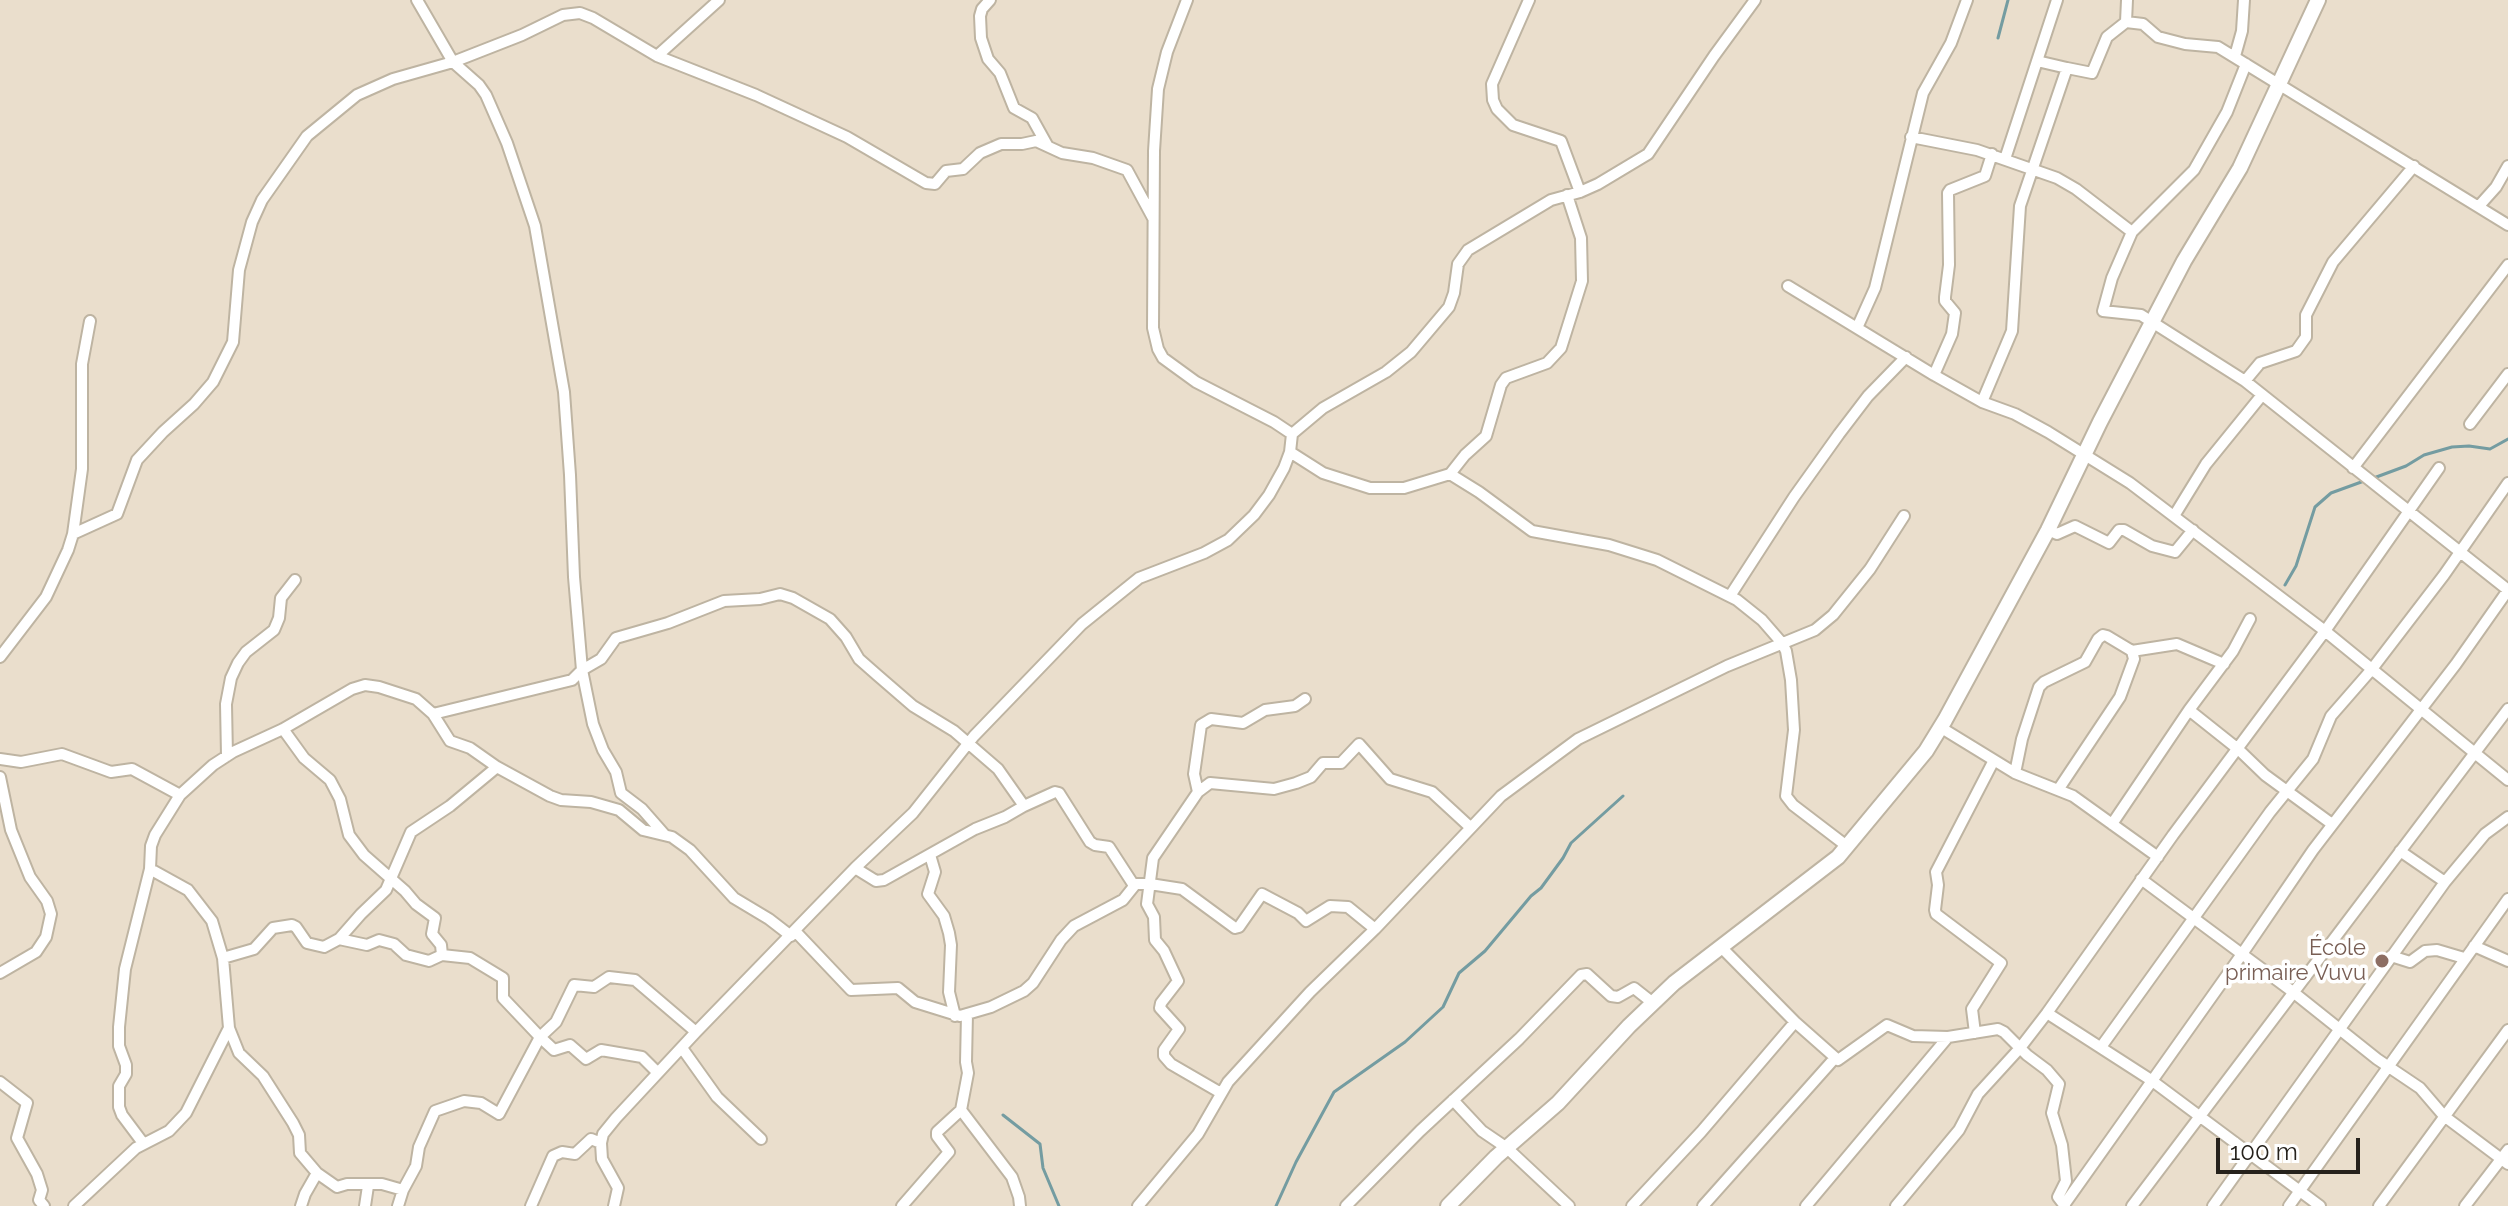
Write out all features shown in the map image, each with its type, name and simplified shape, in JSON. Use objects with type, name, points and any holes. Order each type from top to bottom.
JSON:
[{"type":"street","points":[[417,0],[453,62],[486,95],[507,143],[535,226],[564,392],[582,670],[593,724],[617,776],[621,793],[642,809],[664,834],[690,850],[739,903],[793,933],[851,990],[898,988],[915,1002],[955,1016],[991,1007],[1024,991],[1074,926],[1123,900],[1135,885],[1150,884],[1185,890],[1235,928],[1239,927],[1262,894],[1298,913],[1306,921],[1330,906],[1348,907],[1375,929]]},
{"type":"street","points":[[657,56],[719,0]]},
{"type":"street","points":[[990,0],[980,16],[981,38],[988,59],[1000,73],[1014,108],[1032,118],[1047,145]]},
{"type":"street","points":[[1187,0],[1159,78],[1154,151],[1153,328],[1158,349],[1163,358],[1196,382],[1292,434]]},
{"type":"street","points":[[1529,0],[1492,84],[1493,100],[1497,109],[1513,125],[1561,141],[1580,192]]},
{"type":"street","points":[[614,1206],[618,1188],[602,1159],[603,1134],[696,1032],[855,868],[913,813],[969,743],[1082,624],[1133,582],[1219,547],[1238,532],[1269,495],[1290,452],[1292,434],[1323,408],[1386,372],[1411,352],[1435,326],[1449,307],[1458,264],[1468,250],[1551,200],[1580,192],[1623,171],[1648,154],[1718,49],[1755,0]]},
{"type":"street","points":[[1857,328],[1875,288],[1926,86],[1951,43],[1967,0]]},
{"type":"street","points":[[2005,159],[2057,0]]},
{"type":"street","points":[[2126,22],[2127,0]]},
{"type":"street","points":[[2235,56],[2242,31],[2244,0]]},
{"type":"street","points":[[1448,1206],[1558,1103],[1653,1003],[1721,947],[1820,873],[1848,847],[1918,761],[1940,727],[2048,530],[2184,261],[2240,168],[2318,0]]},
{"type":"street","points":[[73,534],[117,514],[137,460],[213,382],[233,342],[239,270],[252,222],[262,200],[302,142],[357,95],[393,79],[453,62],[563,15],[580,13],[593,18],[657,56],[756,95],[847,137],[931,185],[946,171],[963,169],[980,153],[1004,143],[1036,141],[1062,153],[1093,158],[1127,170],[1154,219]]},
{"type":"street","points":[[2037,61],[2092,73],[2107,37],[2126,22],[2143,24],[2158,37],[2185,44],[2215,46],[2508,225]]},
{"type":"street","points":[[1721,947],[1834,1059],[1841,1060],[1887,1025],[1913,1036],[1948,1037],[2001,1030],[2059,1084],[2052,1113],[2062,1145],[2066,1181],[2058,1197],[2064,1205],[2296,873],[2508,590],[2245,381],[2139,314],[2103,311],[2112,278],[2132,232],[2194,170],[2227,112],[2246,64]]},
{"type":"street","points":[[1982,402],[2012,331],[2020,206],[2067,68]]},
{"type":"street","points":[[1911,137],[1992,154],[2067,183],[2132,232]]},
{"type":"street","points":[[1934,375],[1952,334],[1955,313],[1945,301],[1949,265],[1948,193],[1985,176],[1992,154]]},
{"type":"street","points":[[2245,381],[2260,363],[2296,351],[2306,337],[2306,315],[2333,262],[2414,166]]},
{"type":"street","points":[[2479,206],[2496,187],[2508,166]]},
{"type":"street","points":[[1290,452],[1323,473],[1370,488],[1404,488],[1450,474],[1486,436],[1501,385],[1506,378],[1547,363],[1561,348],[1582,281],[1581,238],[1567,195]]},
{"type":"street","points":[[2353,468],[2508,265]]},
{"type":"street","points":[[1788,286],[1934,375],[1982,402],[2015,414],[2130,483],[2325,631],[2508,780]]},
{"type":"street","points":[[0,657],[46,597],[73,534],[82,469],[82,364],[90,321]]},
{"type":"street","points":[[1730,596],[1830,447],[1868,396],[1906,357]]},
{"type":"street","points":[[2470,424],[2508,374]]},
{"type":"street","points":[[2174,516],[2206,464],[2262,395]]},
{"type":"street","points":[[1896,1206],[1959,1130],[1978,1094],[2047,1013],[2141,879],[2325,631],[2439,468]]},
{"type":"street","points":[[1450,474],[1532,531],[1609,545],[1657,560],[1730,596],[1756,615],[1782,643],[1791,680],[1794,730],[1786,796],[1793,805],[1848,847]]},
{"type":"street","points":[[2101,1047],[2286,791],[2313,759],[2331,716],[2372,669],[2508,483]]},
{"type":"street","points":[[1138,1206],[1198,1134],[1228,1082],[1310,992],[1375,929],[1501,796],[1578,739],[1727,666],[1815,630],[1833,615],[1870,569],[1904,516]]},
{"type":"street","points":[[2048,530],[2057,534],[2075,526],[2109,543],[2119,530],[2124,530],[2152,546],[2175,552],[2193,530]]},
{"type":"street","points":[[227,756],[226,721],[231,678],[246,652],[274,630],[281,598],[295,580]]},
{"type":"street","points":[[433,714],[572,680],[601,659],[616,638],[668,623],[724,601],[760,599],[780,594],[830,619],[859,659],[913,706],[969,743],[1004,775],[1024,806]]},
{"type":"street","points":[[2112,824],[2224,664],[2250,619]]},
{"type":"street","points":[[2015,773],[2037,692],[2044,682],[2085,662],[2103,635],[2132,651],[2177,644],[2224,664]]},
{"type":"street","points":[[2058,790],[2120,697],[2134,659],[2132,651]]},
{"type":"street","points":[[143,1143],[119,1107],[119,1086],[126,1074],[126,1065],[119,1042],[123,983],[150,869],[151,846],[180,795],[227,756],[283,729],[342,693],[365,685],[379,687],[422,703],[450,741],[470,748],[497,767],[556,799],[591,802],[619,810],[643,830],[664,834]]},
{"type":"street","points":[[1198,792],[1194,774],[1201,725],[1211,719],[1243,723],[1265,710],[1295,706],[1305,699]]},
{"type":"street","points":[[2132,1206],[2508,709]]},
{"type":"street","points":[[2189,710],[2286,791],[2332,824]]},
{"type":"street","points":[[1940,727],[1993,762],[2073,796],[2158,857]]},
{"type":"street","points":[[283,729],[304,758],[330,780],[340,799],[349,835],[364,855],[435,918],[432,934],[441,945],[442,955]]},
{"type":"street","points":[[1221,1093],[1171,1064],[1164,1056],[1164,1050],[1179,1029],[1160,1008],[1178,981],[1153,937],[1154,917],[1147,904],[1155,855],[1198,792],[1210,783],[1274,789],[1296,783],[1311,777],[1323,763],[1341,763],[1359,744],[1390,779],[1432,792],[1470,827]]},
{"type":"street","points":[[0,759],[21,762],[62,754],[111,772],[132,769],[180,795]]},
{"type":"street","points":[[1975,1033],[1972,1009],[2001,963],[1935,912],[1936,872],[1993,762]]},
{"type":"street","points":[[223,958],[254,949],[273,928],[295,926],[307,943],[324,947],[339,939],[381,896],[391,881],[411,832],[450,806],[497,767]]},
{"type":"street","points":[[0,777],[11,830],[30,877],[47,901],[51,914],[46,937],[36,952],[0,973]]},
{"type":"street","points":[[855,868],[876,881],[884,880],[975,829],[1055,792],[1059,793],[1088,839],[1095,845],[1109,847],[1135,885]]},
{"type":"street","points":[[2213,1206],[2445,882],[2490,828],[2508,817]]},
{"type":"street","points":[[2400,851],[2445,882]]},
{"type":"street","points":[[930,855],[935,872],[928,894],[944,916],[949,933],[949,992],[955,1016]]},
{"type":"street","points":[[150,869],[188,890],[212,921],[223,958],[230,1021],[237,1050],[263,1076],[293,1123],[299,1135],[300,1153],[317,1173],[337,1187],[382,1184],[403,1190]]},
{"type":"street","points":[[2141,879],[2425,1092],[2444,1116],[2506,1158],[2465,1206]]},
{"type":"street","points":[[2289,1206],[2508,899]]},
{"type":"street","points":[[339,939],[364,945],[379,940],[392,943],[406,955],[429,961],[442,955],[470,958],[503,978],[503,998],[554,1050],[570,1045],[586,1059],[601,1050],[642,1057],[658,1073]]},
{"type":"street","points":[[2474,946],[2508,961]]},
{"type":"street","points":[[2391,956],[2410,962],[2425,951],[2437,950],[2464,958]]},
{"type":"street","points":[[1346,1206],[1581,975],[1587,974],[1611,996],[1618,997],[1634,988],[1653,1003]]},
{"type":"street","points":[[398,1206],[435,1111],[460,1100],[481,1103],[499,1114],[540,1037],[556,1022],[574,985],[594,987],[609,977],[635,980],[696,1032]]},
{"type":"street","points":[[2047,1013],[2151,1080],[2320,1206]]},
{"type":"street","points":[[902,1206],[948,1154],[949,1149],[937,1132],[961,1110],[968,1073],[967,1014]]},
{"type":"street","points":[[74,1206],[143,1143],[169,1131],[186,1113],[230,1021]]},
{"type":"street","points":[[1632,1206],[1701,1132],[1795,1022]]},
{"type":"street","points":[[2379,1206],[2508,1030]]},
{"type":"street","points":[[1806,1206],[1948,1037]]},
{"type":"street","points":[[682,1048],[717,1097],[761,1139]]},
{"type":"street","points":[[1703,1206],[1834,1059]]},
{"type":"street","points":[[3,1084],[27,1103],[17,1138],[37,1174],[42,1190],[39,1200],[44,1206]]},
{"type":"street","points":[[1453,1100],[1482,1131],[1507,1148],[1569,1206]]},
{"type":"street","points":[[961,1110],[1012,1177],[1020,1206]]},
{"type":"street","points":[[531,1206],[553,1156],[562,1152],[578,1153],[591,1139],[601,1143]]},
{"type":"street","points":[[301,1206],[317,1173]]},
{"type":"street","points":[[365,1206],[368,1186]]},
{"type":"waterway","points":[[1998,38],[2008,0]]},
{"type":"waterway","points":[[2371,479],[2406,466],[2424,455],[2452,447],[2490,449],[2508,439]]},
{"type":"waterway","points":[[2285,585],[2296,566],[2315,507],[2331,493],[2364,481]]},
{"type":"waterway","points":[[1276,1206],[1334,1092],[1405,1042],[1443,1007],[1459,973],[1485,951],[1541,888],[1571,843],[1623,796]]},
{"type":"waterway","points":[[1003,1115],[1040,1144],[1043,1168],[1059,1206]]},
{"type":"place","name":"École primaire Vuvu","points":[[2382,961]]}]
